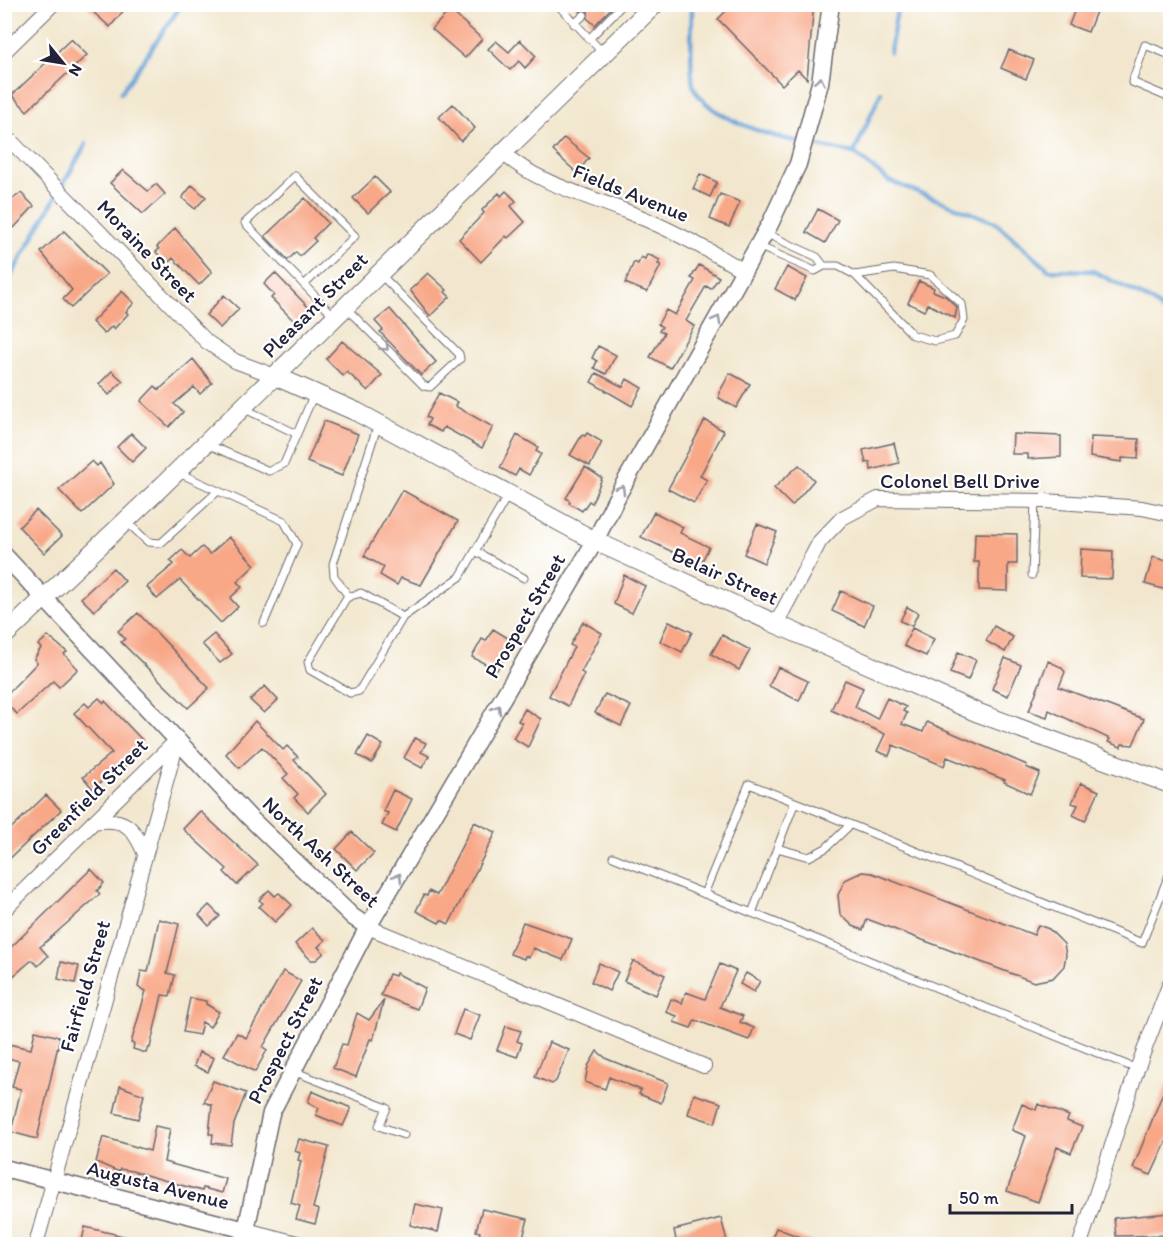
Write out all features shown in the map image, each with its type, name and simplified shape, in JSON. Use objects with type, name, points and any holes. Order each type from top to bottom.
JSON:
[{"type":"main road","name":"Pleasant Street","points":[[4,636],[126,521],[654,5]]},
{"type":"main road","name":"Belair Street","points":[[275,376],[378,424],[595,542],[976,712],[1170,784]]},
{"type":"street","points":[[4,52],[53,4]]},
{"type":"street","name":"Prospect Street","points":[[245,1237],[271,1113],[368,927],[595,542],[620,491],[761,239],[805,145],[820,83],[831,4]]},
{"type":"street","name":"Moraine Street","points":[[4,134],[207,342],[235,361],[275,376]]},
{"type":"street","name":"Fields Avenue","points":[[503,153],[517,166],[570,191],[629,212],[692,241],[744,271]]},
{"type":"street","name":"Colonel Bell Drive","points":[[776,624],[820,541],[842,518],[858,507],[878,499],[1035,501],[1142,508],[1170,514]]},
{"type":"street","name":"North Ash Street","points":[[9,563],[249,818],[353,917],[368,927],[704,1066]]},
{"type":"street","name":"Greenfield Street","points":[[4,910],[177,739]]},
{"type":"street","name":"Fairfield Street","points":[[36,1245],[177,739]]},
{"type":"street","points":[[93,822],[111,819],[124,824],[133,830],[145,854]]},
{"type":"street","points":[[1080,1245],[1137,1069],[1170,983]]},
{"type":"street","name":"Augusta Avenue","points":[[4,1168],[245,1237],[301,1245]]},
{"type":"lane","points":[[557,4],[604,54]]},
{"type":"lane","points":[[589,39],[622,4]]},
{"type":"lane","points":[[574,24],[584,15]]},
{"type":"lane","points":[[1170,54],[1144,45],[1132,82],[1170,98]]},
{"type":"lane","points":[[304,285],[355,236],[295,176],[244,223],[304,285],[340,312],[424,386],[429,387],[460,359],[459,354],[380,273]]},
{"type":"lane","points":[[761,239],[815,272],[824,266],[838,266],[855,275],[914,335],[935,340],[954,336],[964,320],[962,304],[930,275],[894,269],[855,275]]},
{"type":"lane","points":[[761,239],[817,257],[824,266]]},
{"type":"lane","points":[[205,443],[269,471],[284,464],[315,393]]},
{"type":"lane","points":[[242,407],[297,434]]},
{"type":"lane","points":[[349,597],[334,576],[333,564],[378,424]]},
{"type":"lane","points":[[176,472],[284,521],[297,544],[264,623]]},
{"type":"lane","points":[[126,521],[148,542],[161,543],[218,491]]},
{"type":"lane","points":[[403,617],[361,593],[349,597],[308,662],[310,670],[350,693],[359,691],[403,617],[460,577],[508,495]]},
{"type":"lane","points":[[1032,575],[1035,501]]},
{"type":"lane","points":[[475,551],[524,578]]},
{"type":"lane","points":[[704,894],[749,784],[1142,943],[1170,872]]},
{"type":"lane","points":[[752,913],[795,802]]},
{"type":"lane","points":[[777,848],[809,857],[826,848],[850,825]]},
{"type":"lane","points":[[613,857],[1137,1069]]},
{"type":"lane","points":[[293,1071],[387,1108],[379,1126],[404,1136]]},
{"type":"building","points":[[84,4],[129,4],[110,27]]},
{"type":"building","points":[[574,4],[615,4],[595,25],[588,19],[588,11],[580,11]]},
{"type":"building","points":[[733,4],[814,4],[807,79],[798,70],[782,85],[718,19]]},
{"type":"building","points":[[1077,4],[1099,4],[1088,32],[1069,25]]},
{"type":"building","points":[[450,10],[482,39],[465,58],[432,29]]},
{"type":"building","points":[[71,39],[87,55],[27,111],[12,95]]},
{"type":"building","points":[[520,40],[536,56],[525,68],[519,61],[510,70],[488,49],[496,41],[509,52]]},
{"type":"building","points":[[1009,50],[1034,60],[1026,79],[1001,68]]},
{"type":"building","points":[[453,104],[475,128],[461,141],[439,117]]},
{"type":"building","points":[[564,138],[589,158],[577,173],[553,151]]},
{"type":"building","points":[[123,170],[148,191],[156,184],[165,194],[143,214],[110,183]]},
{"type":"building","points":[[700,174],[717,182],[710,197],[693,189]]},
{"type":"building","points":[[375,177],[390,192],[368,213],[353,198]]},
{"type":"building","points":[[192,185],[206,197],[195,209],[182,198]]},
{"type":"building","points":[[506,191],[516,201],[511,206],[525,222],[508,238],[506,236],[481,262],[459,239],[484,213],[482,210],[499,193],[501,196]]},
{"type":"building","points":[[21,193],[34,206],[14,228],[12,226],[4,232],[4,205]]},
{"type":"building","points":[[720,194],[740,202],[729,227],[710,219]]},
{"type":"building","points":[[305,198],[328,223],[313,238],[316,241],[300,256],[296,252],[288,260],[265,236]]},
{"type":"building","points":[[818,209],[838,220],[825,243],[806,232]]},
{"type":"building","points":[[175,228],[212,272],[199,285],[173,258],[167,264],[156,252],[159,249],[157,247]]},
{"type":"building","points":[[64,231],[107,274],[71,308],[63,299],[72,290],[41,252]]},
{"type":"building","points":[[647,254],[660,260],[658,264],[661,265],[647,292],[625,283],[634,262],[638,264],[641,257],[645,259]]},
{"type":"building","points":[[699,265],[719,277],[711,289],[706,286],[686,321],[694,326],[670,368],[650,357],[664,333],[659,331],[662,327],[658,324],[666,310],[675,315],[695,280],[691,278]]},
{"type":"building","points":[[787,267],[807,278],[795,300],[775,289]]},
{"type":"building","points":[[275,273],[311,310],[297,324],[271,298],[274,295],[264,284]]},
{"type":"building","points":[[428,273],[447,290],[445,292],[450,297],[430,316],[410,290]]},
{"type":"building","points":[[919,281],[934,288],[933,291],[945,296],[957,307],[955,318],[928,304],[924,311],[908,303]]},
{"type":"building","points":[[122,291],[134,303],[126,312],[128,314],[114,329],[112,326],[104,334],[92,322]]},
{"type":"building","points":[[224,295],[239,309],[220,328],[206,315]]},
{"type":"building","points":[[390,309],[436,362],[421,375],[380,332],[383,330],[375,321]]},
{"type":"building","points":[[342,341],[382,375],[368,391],[347,372],[343,376],[326,359]]},
{"type":"building","points":[[598,346],[616,355],[606,374],[594,368],[597,361],[592,358]]},
{"type":"building","points":[[193,359],[212,383],[200,394],[194,387],[174,404],[183,412],[169,427],[141,401],[155,386],[159,390]]},
{"type":"building","points":[[112,371],[123,381],[109,395],[99,384]]},
{"type":"building","points":[[596,373],[623,387],[627,379],[642,388],[632,406],[591,382]]},
{"type":"building","points":[[730,373],[750,384],[736,408],[719,398],[719,393]]},
{"type":"building","points":[[439,393],[457,402],[455,406],[493,427],[482,448],[444,427],[441,432],[427,425],[430,419],[426,417]]},
{"type":"building","points":[[705,420],[724,431],[700,476],[707,480],[694,503],[668,489]]},
{"type":"building","points":[[324,421],[358,434],[342,476],[307,462]]},
{"type":"building","points":[[131,433],[146,448],[132,462],[117,447]]},
{"type":"building","points":[[587,433],[602,442],[590,466],[570,455],[582,435],[585,436]]},
{"type":"building","points":[[1013,434],[1061,436],[1061,457],[1028,459],[1028,454],[1012,454]]},
{"type":"building","points":[[517,435],[538,447],[536,451],[541,454],[529,475],[519,469],[515,476],[500,468]]},
{"type":"building","points":[[1091,437],[1139,439],[1138,459],[1122,458],[1122,462],[1090,457]]},
{"type":"building","points":[[894,443],[899,463],[871,470],[870,462],[866,463],[863,450]]},
{"type":"building","points":[[92,461],[97,466],[100,463],[114,484],[82,514],[59,490]]},
{"type":"building","points":[[799,465],[814,480],[792,506],[774,488]]},
{"type":"building","points":[[585,467],[602,478],[592,503],[589,501],[582,511],[569,503],[570,501],[566,498]]},
{"type":"building","points":[[402,490],[458,521],[421,585],[401,578],[397,585],[380,575],[384,567],[364,556]]},
{"type":"building","points":[[36,510],[62,536],[44,553],[19,527]]},
{"type":"building","points":[[654,512],[683,527],[680,533],[709,547],[700,565],[641,537]]},
{"type":"building","points":[[757,524],[777,532],[764,563],[744,554]]},
{"type":"building","points":[[975,533],[1017,534],[1017,564],[1008,564],[1008,591],[979,590],[979,562],[974,562]]},
{"type":"building","points":[[229,537],[255,565],[237,582],[242,587],[230,598],[238,607],[221,623],[180,580],[157,599],[147,587],[174,564],[170,561],[182,550],[190,558],[202,547],[210,554]]},
{"type":"building","points":[[1081,549],[1113,551],[1112,579],[1080,578]]},
{"type":"building","points":[[1153,557],[1170,562],[1170,591],[1145,584]]},
{"type":"building","points":[[113,568],[125,581],[94,611],[81,598]]},
{"type":"building","points":[[624,575],[645,586],[632,613],[614,604]]},
{"type":"building","points":[[841,591],[873,606],[864,626],[832,611]]},
{"type":"building","points":[[907,607],[918,613],[912,626],[900,621]]},
{"type":"building","points":[[138,613],[209,688],[188,708],[121,642],[125,639],[118,631]]},
{"type":"building","points":[[669,621],[692,632],[682,652],[660,641]]},
{"type":"building","points":[[583,622],[602,633],[581,672],[584,674],[568,706],[549,696],[574,647],[570,645]]},
{"type":"building","points":[[994,626],[1013,637],[1005,652],[986,641]]},
{"type":"building","points":[[912,628],[934,639],[926,656],[904,646]]},
{"type":"building","points":[[493,629],[513,641],[497,670],[472,657],[482,639],[486,641]]},
{"type":"building","points":[[214,634],[232,654],[220,663],[202,644]]},
{"type":"building","points":[[722,635],[750,650],[739,670],[711,654]]},
{"type":"building","points":[[48,636],[67,652],[64,654],[78,669],[59,687],[53,681],[17,714],[4,701],[4,697],[37,663],[34,659],[41,648],[38,645]]},
{"type":"building","points":[[958,652],[976,660],[968,680],[950,673]]},
{"type":"building","points":[[1005,658],[1021,665],[1008,696],[992,689]]},
{"type":"building","points":[[1048,661],[1061,667],[1065,672],[1059,687],[1144,719],[1133,745],[1122,744],[1121,747],[1108,742],[1110,739],[1049,710],[1047,717],[1029,711]]},
{"type":"building","points":[[778,667],[808,681],[799,701],[769,686]]},
{"type":"building","points":[[845,680],[863,688],[855,707],[877,719],[887,698],[906,707],[903,711],[907,713],[902,724],[923,732],[927,722],[1027,765],[1026,767],[1040,773],[1030,794],[1004,782],[1005,780],[947,757],[944,766],[893,745],[889,756],[877,751],[885,734],[831,710]]},
{"type":"building","points":[[265,686],[278,700],[264,713],[250,700]]},
{"type":"building","points":[[605,694],[631,706],[621,726],[595,713]]},
{"type":"building","points":[[99,698],[104,703],[105,701],[143,741],[131,752],[135,758],[126,766],[123,763],[93,789],[83,777],[112,753],[74,713],[85,703],[89,707]]},
{"type":"building","points":[[525,709],[541,719],[528,747],[513,738],[522,723],[518,721]]},
{"type":"building","points":[[255,721],[283,750],[287,746],[298,757],[294,760],[326,794],[308,812],[294,798],[298,794],[283,778],[288,774],[262,747],[239,768],[226,754]]},
{"type":"building","points":[[368,736],[383,745],[372,763],[357,755]]},
{"type":"building","points":[[415,738],[426,743],[421,752],[429,756],[422,768],[404,758]]},
{"type":"building","points":[[1081,783],[1099,791],[1085,821],[1073,815],[1078,805],[1072,803]]},
{"type":"building","points":[[393,790],[412,799],[396,832],[382,825],[388,813],[383,811]]},
{"type":"building","points":[[46,795],[61,810],[4,864],[4,835]]},
{"type":"building","points":[[200,811],[258,865],[237,885],[224,872],[227,869],[183,829]]},
{"type":"building","points":[[474,822],[496,832],[449,924],[441,920],[439,923],[416,911],[424,895],[427,896],[429,891],[437,895]]},
{"type":"building","points":[[352,832],[374,853],[357,870],[336,849]]},
{"type":"building","points":[[91,869],[104,883],[97,891],[100,894],[40,947],[48,956],[38,966],[32,960],[4,984],[4,954]]},
{"type":"building","points":[[862,872],[872,873],[1034,935],[1038,925],[1049,929],[1064,944],[1066,955],[1064,966],[1053,978],[1034,982],[867,919],[863,930],[853,926],[840,914],[838,895],[845,880]]},
{"type":"building","points":[[269,890],[275,896],[279,893],[292,905],[275,922],[259,907],[263,903],[259,900]]},
{"type":"building","points":[[209,905],[220,916],[209,926],[199,915]]},
{"type":"building","points":[[159,919],[179,924],[167,973],[175,975],[170,996],[162,995],[150,1048],[148,1047],[146,1053],[133,1049],[134,1044],[131,1043],[146,991],[138,987],[141,971],[148,972]]},
{"type":"building","points":[[523,922],[572,939],[563,960],[533,948],[529,957],[525,956],[524,959],[510,954]]},
{"type":"building","points":[[312,928],[325,940],[318,947],[324,953],[316,960],[311,960],[295,944]]},
{"type":"building","points":[[633,961],[665,975],[656,995],[624,981]]},
{"type":"building","points":[[61,962],[79,966],[75,983],[58,979]]},
{"type":"building","points":[[599,963],[618,972],[609,991],[591,982]]},
{"type":"building","points":[[720,964],[736,971],[720,1007],[743,1016],[740,1022],[754,1028],[749,1040],[695,1020],[691,1028],[674,1022],[677,1016],[666,1012],[671,999],[682,1003],[686,992],[705,999]]},
{"type":"building","points":[[283,971],[301,981],[263,1047],[267,1050],[255,1072],[224,1055],[237,1033],[246,1038]]},
{"type":"building","points":[[396,973],[425,988],[417,1009],[381,995],[389,974],[395,976]]},
{"type":"building","points":[[746,973],[760,981],[754,992],[740,984]]},
{"type":"building","points":[[190,998],[206,1001],[206,1004],[219,1012],[210,1027],[202,1022],[199,1035],[183,1032]]},
{"type":"building","points":[[384,1000],[373,1040],[370,1039],[356,1077],[333,1068],[342,1044],[347,1045],[357,1013],[369,1020]]},
{"type":"building","points":[[463,1009],[480,1015],[470,1040],[454,1034]]},
{"type":"building","points":[[506,1026],[521,1031],[517,1041],[522,1043],[517,1057],[497,1050]]},
{"type":"building","points":[[35,1031],[60,1037],[37,1139],[11,1132],[21,1089],[12,1087],[19,1061],[4,1057],[4,1043],[31,1049]]},
{"type":"building","points":[[549,1042],[569,1050],[556,1081],[552,1084],[535,1077]]},
{"type":"building","points":[[597,1051],[607,1059],[668,1083],[661,1103],[639,1094],[641,1090],[609,1077],[605,1089],[585,1082],[588,1066]]},
{"type":"building","points":[[199,1052],[214,1058],[208,1072],[194,1066]]},
{"type":"building","points":[[1170,1075],[1170,1134],[1151,1175],[1133,1168]]},
{"type":"building","points":[[213,1081],[246,1093],[234,1124],[231,1145],[212,1143],[213,1134],[209,1134],[212,1105],[204,1102]]},
{"type":"building","points":[[120,1086],[144,1095],[138,1119],[114,1113]]},
{"type":"building","points":[[312,1091],[351,1108],[343,1126],[316,1115],[319,1108],[308,1102]]},
{"type":"building","points":[[694,1094],[721,1103],[715,1123],[688,1114]]},
{"type":"building","points":[[1022,1104],[1036,1110],[1038,1104],[1069,1116],[1067,1121],[1082,1127],[1071,1153],[1057,1147],[1038,1202],[1007,1191],[1026,1136],[1012,1130]]},
{"type":"building","points":[[155,1126],[170,1129],[164,1162],[226,1179],[222,1193],[203,1188],[202,1191],[132,1171],[120,1169],[119,1172],[96,1162],[103,1137],[150,1151]]},
{"type":"building","points":[[299,1139],[329,1147],[313,1208],[319,1210],[315,1224],[296,1219],[300,1206],[291,1203],[301,1161],[298,1160],[300,1153],[295,1151]]},
{"type":"building","points":[[415,1204],[443,1210],[438,1232],[410,1225]]},
{"type":"building","points":[[482,1209],[528,1219],[521,1245],[509,1245],[479,1236],[480,1232],[476,1231]]},
{"type":"building","points":[[1170,1213],[1170,1235],[1116,1236],[1114,1218]]},
{"type":"building","points":[[721,1218],[727,1241],[711,1245],[677,1245],[674,1230]]},
{"type":"building","points":[[85,1227],[136,1239],[135,1245],[81,1245]]},
{"type":"building","points":[[776,1228],[816,1243],[815,1245],[769,1245]]},
{"type":"waterway","points":[[121,93],[182,4]]},
{"type":"waterway","points":[[692,4],[692,82],[702,99],[726,117],[741,124],[800,142]]},
{"type":"waterway","points":[[890,52],[898,4]]},
{"type":"waterway","points":[[808,144],[854,153],[881,92]]},
{"type":"waterway","points":[[4,288],[86,144]]},
{"type":"waterway","points":[[854,153],[889,181],[995,222],[1049,270],[1093,271],[1153,302],[1170,317]]}]
